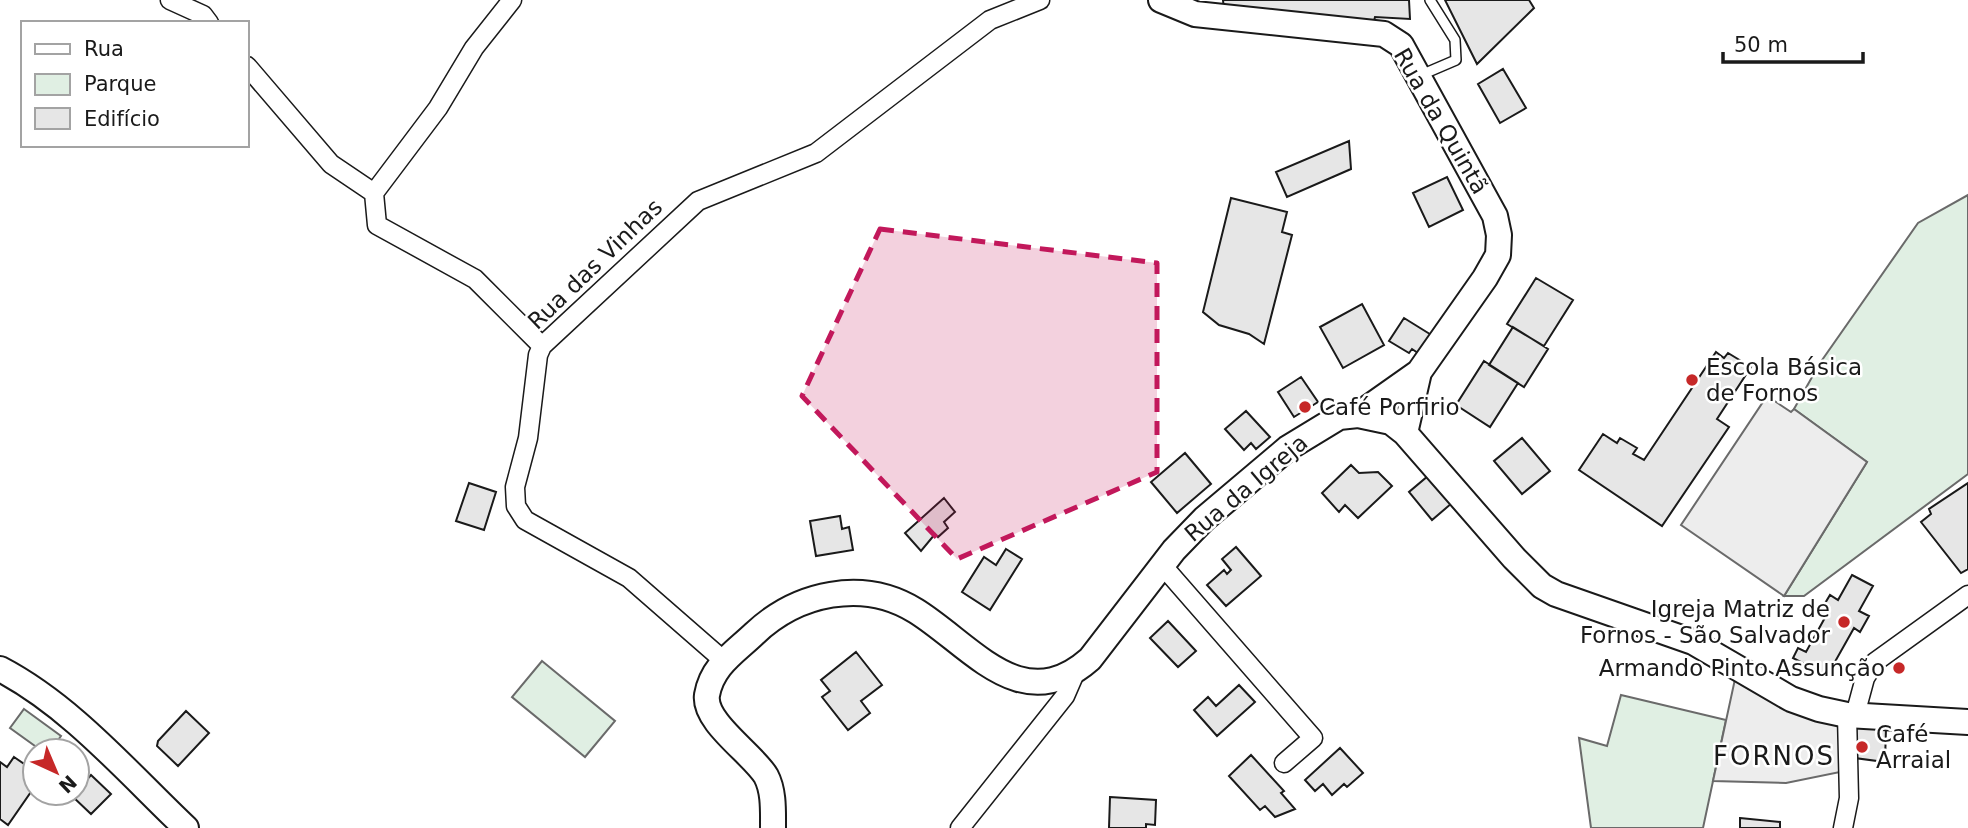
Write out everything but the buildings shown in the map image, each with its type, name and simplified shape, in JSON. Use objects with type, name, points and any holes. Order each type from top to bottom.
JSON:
[{"type":"main road","name":"Rua da Quintã","points":[[1161,0],[1195,14],[1384,34],[1401,45],[1495,216],[1499,235],[1498,255],[1485,278],[1419,372],[1358,415]]},
{"type":"main road","name":"Rua da Quintã","points":[[1405,433],[1419,372]]},
{"type":"main road","name":"Rua da Igreja","points":[[1075,673],[1090,659],[1162,565],[1204,519],[1288,448],[1329,422],[1358,415],[1391,422],[1405,433],[1542,586],[1693,642],[1791,699],[1851,715],[1968,722]]},
{"type":"main road","points":[[773,828],[774,803],[766,776],[719,724],[706,699],[712,678],[723,660],[771,617],[795,605],[837,593],[893,600],[916,611],[970,653],[1012,678],[1036,683],[1056,682],[1075,673]]},
{"type":"main road","points":[[0,669],[33,689],[70,719],[186,828]]},
{"type":"street","points":[[170,0],[203,15],[208,21]]},
{"type":"street","points":[[512,0],[474,48],[438,108],[374,193],[377,225],[475,279],[542,346]]},
{"type":"street","name":"Rua das Vinhas","points":[[723,660],[629,578],[525,520],[516,506],[515,487],[528,438],[542,346],[698,201],[816,153],[990,20],[1040,0]]},
{"type":"street","points":[[248,67],[331,164],[374,193]]},
{"type":"street","points":[[1162,565],[1313,738],[1284,764]]},
{"type":"street","points":[[1843,828],[1849,798],[1851,715],[1865,678],[1875,662],[1968,595]]},
{"type":"street","points":[[960,828],[1065,696],[1075,673]]},
{"type":"lane","points":[[1419,76],[1456,60],[1455,40],[1430,0]]},
{"type":"highlighted area","points":[[880,229],[1157,263],[1157,472],[957,559],[802,396]]},
{"type":"green space","points":[[1968,195],[1968,474],[1804,596],[1784,596],[1867,462],[1794,409],[1820,363],[1918,223]]},
{"type":"green space","points":[[542,661],[615,721],[585,757],[512,697]]},
{"type":"green space","points":[[1621,695],[1726,720],[1703,828],[1591,828],[1579,738],[1607,746]]},
{"type":"green space","points":[[24,709],[61,736],[23,737],[10,728]]},
{"type":"shaded area","points":[[1767,396],[1791,412],[1794,409],[1867,462],[1784,596],[1681,525]]},
{"type":"shaded area","points":[[1735,679],[1843,719],[1845,771],[1786,783],[1713,781]]},
{"type":"place","name":"Escola Básica de Fornos","points":[[1692,380]]},
{"type":"place","name":"Café Porfirio","points":[[1305,407]]},
{"type":"place","name":"Igreja Matriz de Fornos - São Salvador","points":[[1844,622]]},
{"type":"place","name":"Armando Pinto Assunção","points":[[1899,668]]},
{"type":"place","name":"Café Arraial","points":[[1862,747]]},
{"type":"district","name":"FORNOS","points":[[1774,756]]}]
